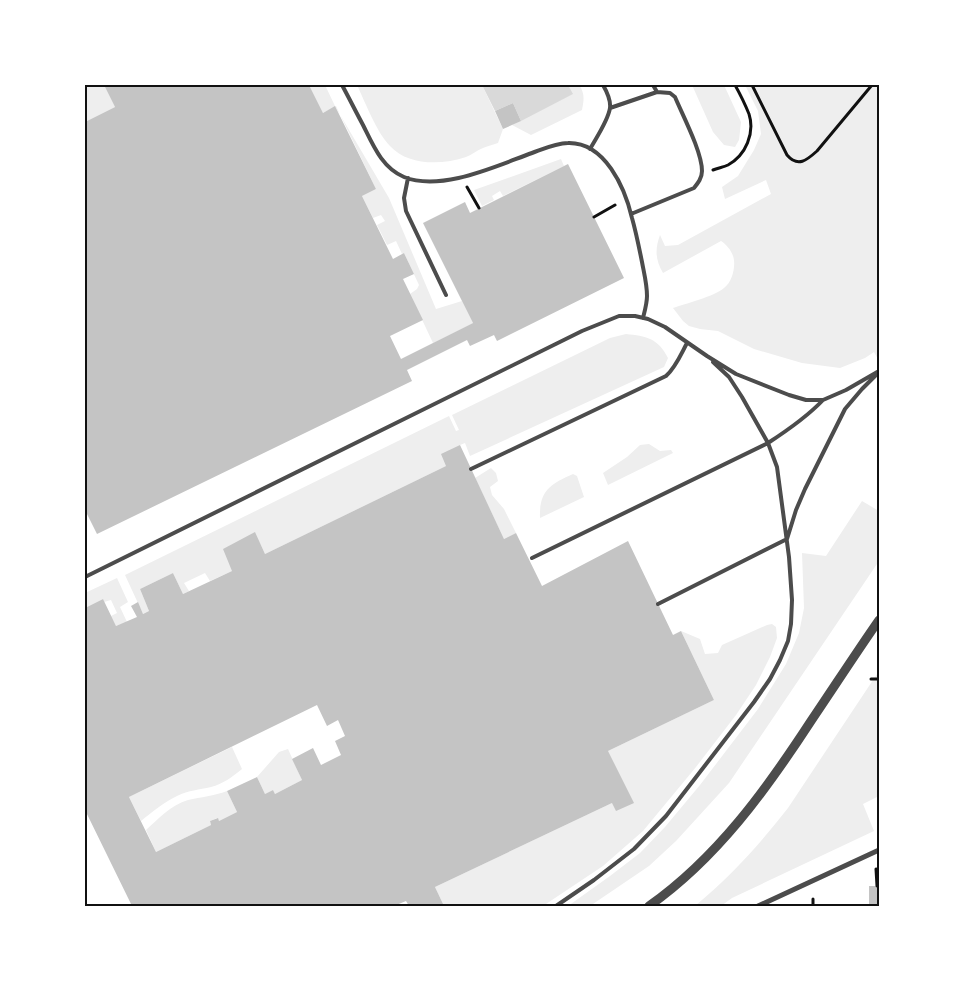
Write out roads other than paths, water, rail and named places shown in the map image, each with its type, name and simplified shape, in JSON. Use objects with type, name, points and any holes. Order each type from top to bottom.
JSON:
[{"type":"street","points":[[649,906],[689,874],[722,841],[746,813],[782,764],[879,620]]},
{"type":"street","points":[[758,906],[879,850]]},
{"type":"lane","points":[[342,85],[377,153],[391,169],[408,178],[424,182],[462,177],[548,147],[565,143],[576,144],[590,149],[602,158],[619,180],[631,214],[647,286],[647,304],[643,318]]},
{"type":"lane","points":[[590,149],[610,108],[609,99],[603,85]]},
{"type":"lane","points":[[654,85],[657,92]]},
{"type":"lane","points":[[610,108],[657,92],[670,94],[675,97],[700,156],[702,173],[700,182],[694,188],[631,214]]},
{"type":"lane","points":[[408,178],[404,198],[406,211],[446,295]]},
{"type":"lane","points":[[85,577],[582,331],[619,316],[635,316],[648,319],[665,327],[736,374],[806,400],[823,400],[879,372]]},
{"type":"lane","points":[[471,469],[666,376],[678,362],[687,343]]},
{"type":"lane","points":[[556,906],[634,849],[666,816],[738,724],[770,679],[788,641],[792,600],[777,467],[768,443],[742,397],[729,377],[707,356]]},
{"type":"lane","points":[[658,604],[786,539],[805,489],[845,409],[879,372]]},
{"type":"lane","points":[[532,558],[768,443],[812,412],[823,400]]}]
